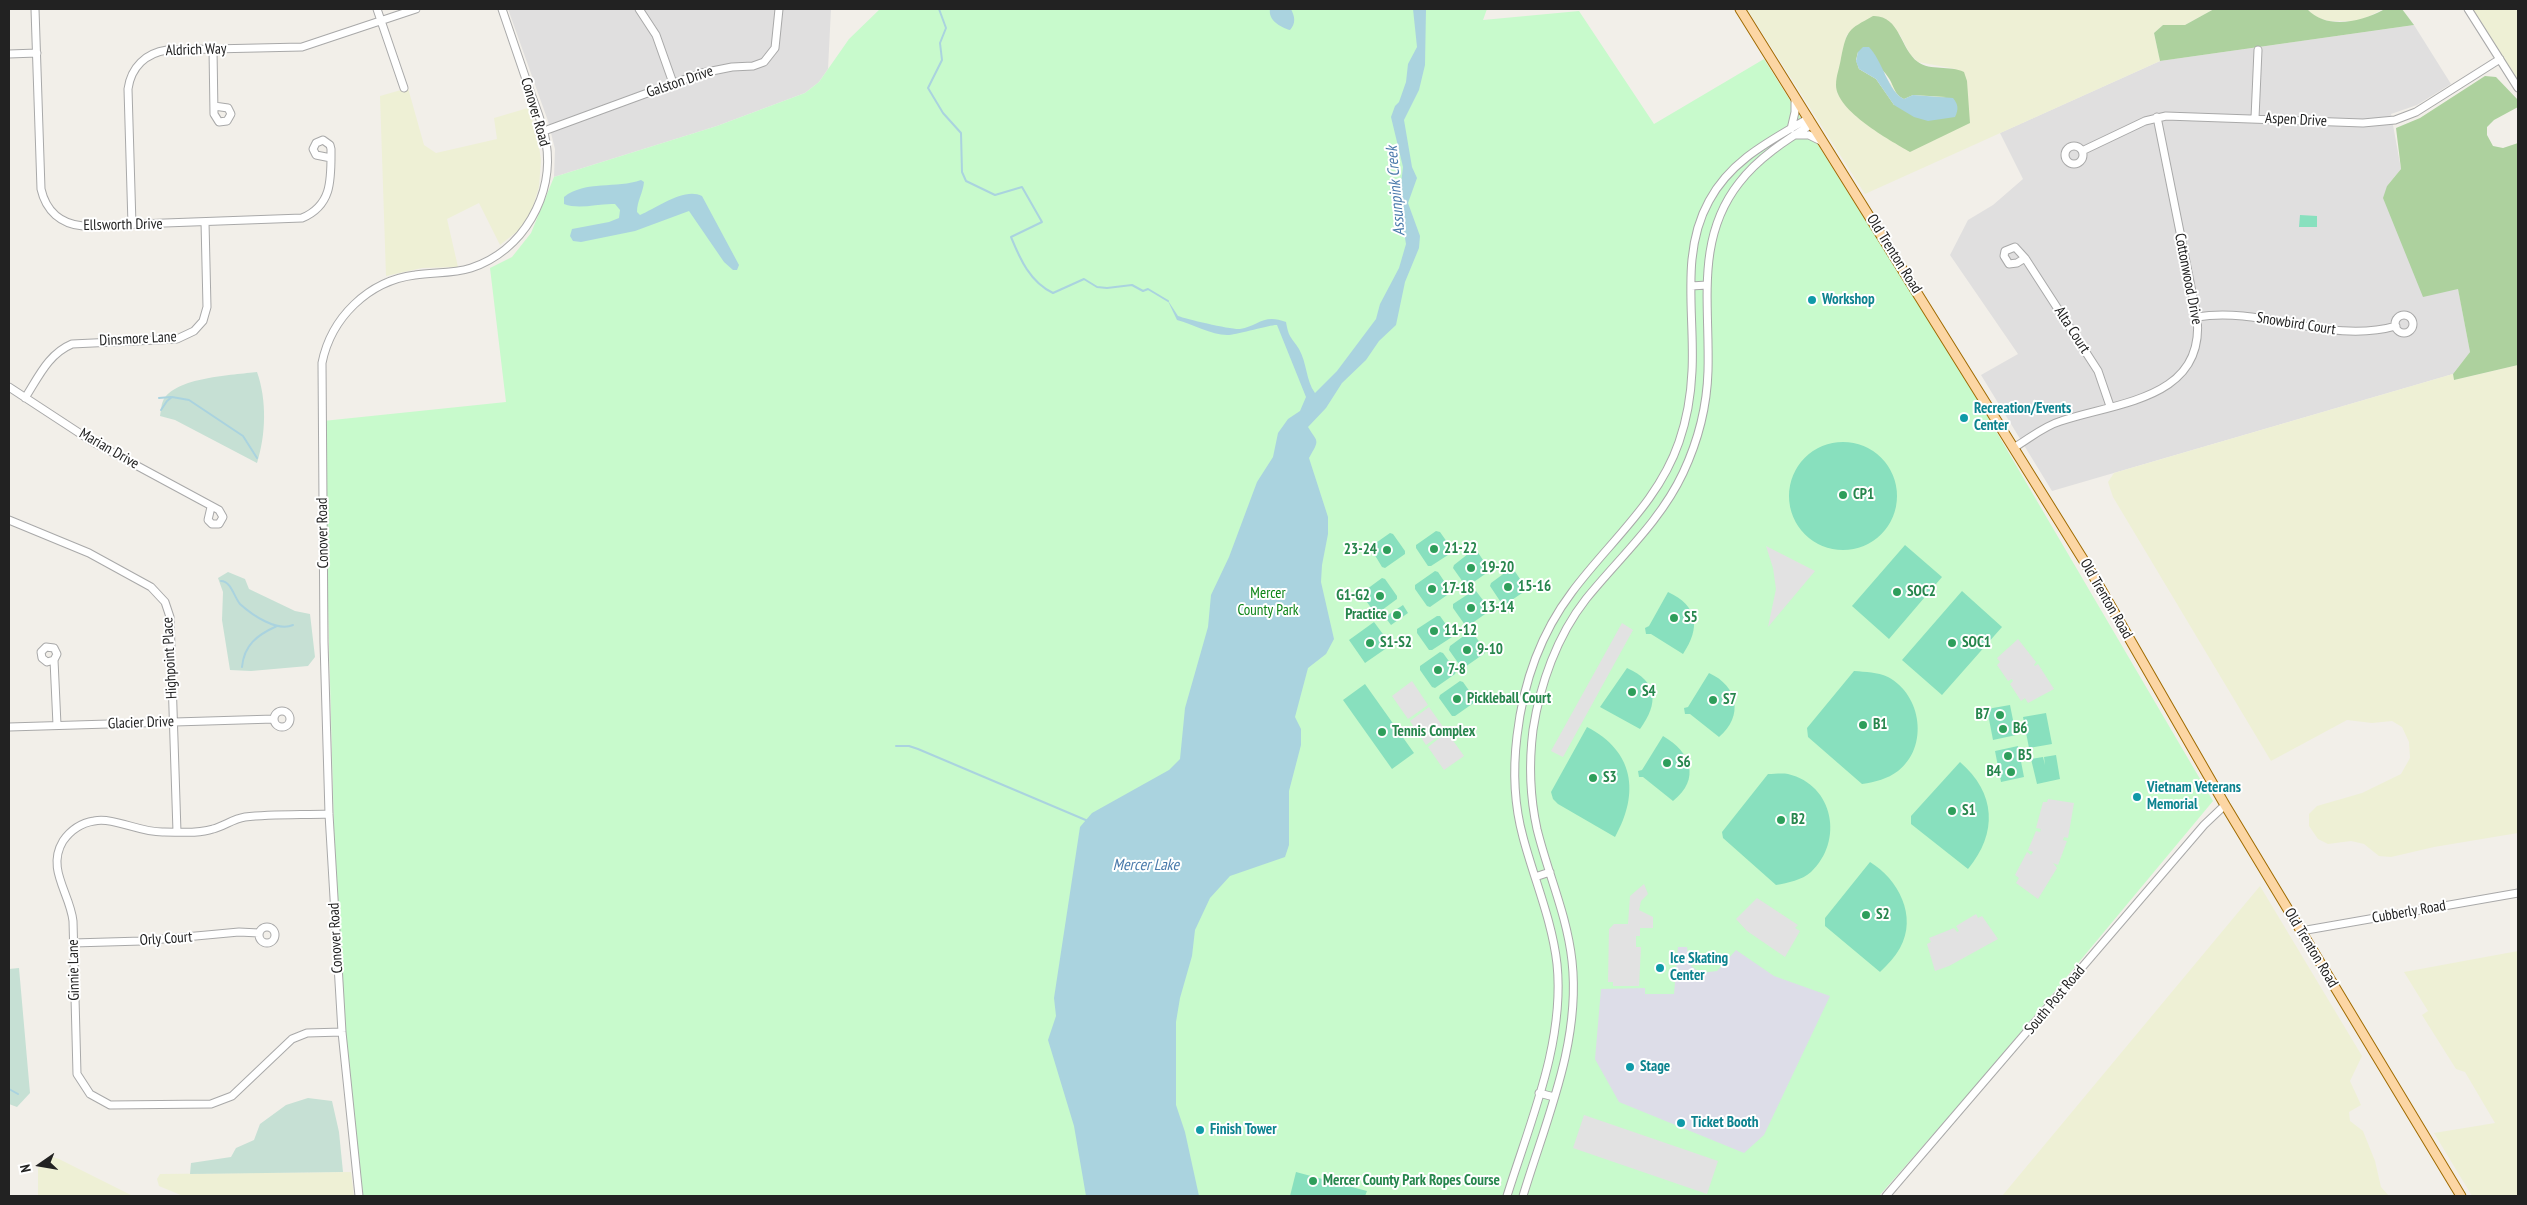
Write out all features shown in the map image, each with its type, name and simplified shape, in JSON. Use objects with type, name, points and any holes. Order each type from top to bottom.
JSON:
[{"type":"main road","name":"Old Trenton Road","points":[[1740,9],[2015,447],[2094,577],[2225,805],[2462,1196]]},
{"type":"street","name":"Ellsworth Drive","points":[[35,9],[41,189],[45,203],[60,219],[75,225],[295,220],[309,215],[321,205],[329,192],[331,158]]},
{"type":"street","points":[[377,9],[404,88]]},
{"type":"street","name":"Aldrich Way","points":[[132,225],[128,88],[131,75],[139,63],[159,51],[302,47],[416,9]]},
{"type":"street","name":"Conover Road","points":[[359,1196],[342,1032],[329,814],[320,374],[324,352],[331,334],[343,316],[361,298],[375,288],[407,276],[449,273],[471,268],[494,257],[513,242],[529,222],[543,191],[547,155],[544,131],[502,9]]},
{"type":"street","points":[[639,9],[656,35],[673,83]]},
{"type":"street","name":"Galston Drive","points":[[544,131],[673,83],[717,69],[754,66],[764,62],[775,48],[779,9]]},
{"type":"street","points":[[2468,9],[2518,88]]},
{"type":"street","points":[[213,49],[214,106]]},
{"type":"street","points":[[2255,118],[2258,50]]},
{"type":"street","points":[[9,54],[37,53]]},
{"type":"street","name":"Aspen Drive","points":[[2082,151],[2157,117],[2255,118],[2363,123],[2394,120],[2425,106],[2500,59]]},
{"type":"street","points":[[1524,1196],[1554,1097],[1570,1035],[1574,988],[1569,940],[1538,831],[1531,788],[1532,741],[1540,697],[1552,659],[1570,623],[1585,600],[1660,511],[1675,488],[1690,456],[1701,421],[1707,386],[1707,286],[1710,242],[1724,205],[1750,170],[1793,132],[1795,97]]},
{"type":"street","name":"Cottonwood Drive","points":[[2015,447],[2060,421],[2156,392],[2179,377],[2190,361],[2196,344],[2197,317],[2157,117]]},
{"type":"street","points":[[1507,1196],[1555,1032],[1558,978],[1554,943],[1522,835],[1516,798],[1516,740],[1523,699],[1541,646],[1564,602],[1643,508],[1662,480],[1676,450],[1685,422],[1691,388],[1691,286],[1695,237],[1703,213],[1716,188],[1744,158],[1810,121]]},
{"type":"street","points":[[1793,132],[1824,142]]},
{"type":"street","name":"Dinsmore Lane","points":[[25,398],[49,361],[59,351],[72,344],[177,339],[194,331],[203,321],[207,307],[205,222]]},
{"type":"street","name":"Alta Court","points":[[2025,258],[2098,371],[2110,406]]},
{"type":"street","points":[[1691,286],[1707,286]]},
{"type":"street","name":"Snowbird Court","points":[[2197,317],[2226,313],[2350,332],[2372,332],[2396,326]]},
{"type":"street","name":"Marian Drive","points":[[9,387],[93,442],[212,506]]},
{"type":"street","name":"Highpoint Place","points":[[9,520],[89,553],[151,587],[161,596],[170,617],[177,832]]},
{"type":"street","points":[[54,660],[57,726]]},
{"type":"street","name":"Glacier Drive","points":[[9,727],[274,719]]},
{"type":"street","name":"South Post Road","points":[[1886,1196],[2204,825],[2225,805]]},
{"type":"street","name":"Ginnie Lane","points":[[329,814],[245,817],[207,831],[177,832],[143,832],[100,820],[86,823],[67,836],[59,850],[56,864],[58,877],[72,911],[77,1074],[84,1089],[102,1103],[116,1106],[218,1103],[235,1093],[292,1039],[308,1033],[342,1032]]},
{"type":"street","points":[[1535,877],[1550,872]]},
{"type":"street","name":"Cubberly Road","points":[[2301,931],[2518,894]]},
{"type":"street","name":"Orly Court","points":[[73,943],[142,941],[239,932],[259,934]]},
{"type":"street","points":[[1538,1093],[1554,1097]]},
{"type":"shaded area","points":[[508,9],[831,9],[828,69],[819,82],[805,93],[717,126],[554,177],[555,149],[548,121]]},
{"type":"shaded area","points":[[2414,25],[2451,84],[2417,105],[2391,114],[2401,169],[2387,186],[2458,288],[2470,352],[2453,374],[2052,491],[1981,375],[2018,354],[1950,255],[1968,220],[1993,205],[2023,179],[2000,133],[2160,61]]},
{"type":"shaded area","points":[[1766,546],[1815,571],[1768,627],[1776,589],[1773,568]]},
{"type":"shaded area","points":[[1622,623],[1633,630],[1563,757],[1551,751]]},
{"type":"shaded area","points":[[2018,639],[2036,662],[2034,665],[2038,664],[2054,689],[2028,703],[2025,698],[2021,701],[2010,684],[2013,681],[2012,679],[2008,681],[1997,665],[2000,662],[1997,658]]},
{"type":"shaded area","points":[[1412,681],[1428,705],[1408,719],[1392,696]]},
{"type":"shaded area","points":[[1429,707],[1446,731],[1426,745],[1410,721]]},
{"type":"shaded area","points":[[1447,732],[1464,756],[1444,770],[1428,747]]},
{"type":"shaded area","points":[[2048,799],[2074,803],[2068,838],[2064,837],[2063,840],[2067,841],[2058,865],[2053,863],[2057,868],[2038,899],[2016,883],[2019,878],[2015,875],[2027,852],[2031,855],[2033,852],[2028,850],[2036,831],[2040,832],[2041,829],[2036,828],[2043,802],[2047,802]]},
{"type":"shaded area","points":[[1644,884],[1648,894],[1641,901],[1639,910],[1653,917],[1653,928],[1640,928],[1640,936],[1636,936],[1636,947],[1641,947],[1639,986],[1613,986],[1613,982],[1608,982],[1609,929],[1614,924],[1628,924],[1630,896]]},
{"type":"shaded area","points":[[1757,898],[1798,925],[1795,928],[1800,931],[1785,957],[1747,931],[1736,919]]},
{"type":"shaded area","points":[[1976,914],[1978,918],[1982,916],[1998,939],[1949,966],[1935,971],[1927,944],[1931,942],[1929,938],[1954,928],[1957,932],[1959,931],[1956,926]]},
{"type":"shaded area","points":[[1678,947],[1687,947],[1689,964],[1700,973],[1717,971],[1736,950],[1774,976],[1830,996],[1764,1135],[1744,1153],[1619,1102],[1595,1059],[1601,989],[1645,988],[1645,994],[1674,994]]},
{"type":"shaded area","points":[[1584,1115],[1718,1161],[1707,1194],[1573,1148]]},
{"type":"green space","name":"Mercer County Park","points":[[880,9],[1487,9],[1483,20],[1579,11],[1654,124],[1764,59],[1966,380],[2213,801],[1980,1081],[1879,1196],[363,1196],[344,1026],[335,867],[323,421],[506,402],[490,268],[512,257],[531,233],[554,177],[717,126],[805,93],[819,82],[849,39]]},
{"type":"green space","points":[[1747,9],[2214,9],[2185,25],[2163,25],[2154,33],[2160,61],[1865,194]],"holes":[[[1899,33],[1910,54],[1918,62],[1956,69],[1838,95],[1836,85],[1847,34]]]},
{"type":"green space","points":[[2214,9],[2307,9],[2315,16],[2324,20],[2344,22],[2364,18],[2387,9],[2402,9],[2414,25],[2160,61],[2154,33],[2163,25],[2185,25]]},
{"type":"green space","points":[[2307,9],[2383,9],[2360,21],[2329,21],[2315,17]]},
{"type":"green space","points":[[2472,9],[2518,9],[2518,81]]},
{"type":"green space","points":[[1873,16],[1882,17],[1889,21],[1918,62],[1923,65],[1964,72],[1967,81],[1970,123],[1910,152],[1865,124],[1845,105],[1838,95],[1836,85],[1843,48],[1850,31]],"holes":[[[1858,52],[1885,73],[1896,92],[1904,99],[1913,95],[1946,97],[1894,105],[1876,79],[1859,69],[1856,60]]]},
{"type":"green space","points":[[2485,76],[2496,77],[2518,100],[2518,107],[2494,120],[2487,127],[2487,135],[2493,146],[2503,148],[2518,143],[2518,365],[2454,380],[2453,374],[2470,352],[2458,289],[2423,297],[2383,198],[2387,186],[2401,169],[2396,128],[2420,118]]},
{"type":"green space","points":[[408,88],[424,145],[436,153],[497,139],[494,118],[528,108],[537,133],[541,160],[539,187],[532,210],[519,230],[500,245],[479,203],[447,219],[458,267],[422,268],[386,276],[380,96]]},
{"type":"green space","points":[[2300,215],[2317,216],[2317,227],[2299,227]]},
{"type":"green space","points":[[2518,365],[2518,833],[2434,847],[2391,857],[2379,856],[2364,844],[2351,841],[2328,844],[2318,839],[2309,826],[2309,814],[2317,806],[2362,793],[2401,774],[2410,758],[2409,742],[2402,727],[2392,721],[2372,723],[2347,720],[2271,761],[2113,497],[2108,482],[2114,473],[2453,374],[2454,380]]},
{"type":"green space","points":[[257,372],[264,406],[264,429],[257,463],[175,420],[160,416],[163,401],[169,393],[179,387],[220,376]]},
{"type":"green space","name":"CP1","points":[[1843,442],[1864,446],[1881,458],[1893,475],[1897,496],[1893,517],[1881,534],[1864,546],[1843,550],[1822,546],[1805,534],[1793,517],[1789,496],[1793,475],[1805,458],[1822,446]]},
{"type":"green space","name":"21-22","points":[[1436,531],[1440,532],[1452,549],[1451,553],[1428,566],[1416,545]]},
{"type":"green space","name":"23-24","points":[[1390,533],[1393,534],[1405,551],[1405,554],[1385,568],[1382,567],[1370,547]]},
{"type":"green space","name":"SOC2","points":[[1905,545],[1942,577],[1889,639],[1852,606]]},
{"type":"green space","name":"19-20","points":[[1473,550],[1477,551],[1489,569],[1488,572],[1468,586],[1465,585],[1453,568],[1454,565]]},
{"type":"green space","name":"15-16","points":[[1510,569],[1514,570],[1526,588],[1525,591],[1506,604],[1502,604],[1490,586],[1491,583]]},
{"type":"green space","name":"17-18","points":[[1435,571],[1438,572],[1450,593],[1430,607],[1427,606],[1415,589],[1415,585]]},
{"type":"green space","points":[[228,572],[245,579],[249,589],[295,611],[310,614],[315,657],[308,666],[251,671],[230,670],[222,620],[223,592],[218,578]]},
{"type":"green space","name":"G1-G2","points":[[1382,578],[1385,579],[1397,596],[1397,599],[1378,613],[1374,612],[1362,595],[1363,592]]},
{"type":"green space","name":"13-14","points":[[1476,591],[1489,608],[1488,612],[1468,626],[1465,625],[1453,608],[1453,604]]},
{"type":"green space","name":"SOC1","points":[[1962,591],[2002,627],[1942,695],[1902,660]]},
{"type":"green space","name":"S5","points":[[1668,592],[1686,604],[1694,618],[1692,635],[1683,654],[1651,634],[1646,634],[1645,628],[1649,626]]},
{"type":"green space","name":"Practice","points":[[1403,605],[1408,613],[1391,625],[1385,617]]},
{"type":"green space","name":"11-12","points":[[1440,616],[1452,633],[1452,637],[1429,650],[1417,633],[1417,629]]},
{"type":"green space","name":"S1-S2","points":[[1374,622],[1391,645],[1365,663],[1349,640]]},
{"type":"green space","name":"9-10","points":[[1469,632],[1473,633],[1485,650],[1485,653],[1465,667],[1461,667],[1449,650],[1450,646]]},
{"type":"green space","name":"7-8","points":[[1440,652],[1443,653],[1456,671],[1455,674],[1435,688],[1432,687],[1420,670],[1420,666]]},
{"type":"green space","name":"S4","points":[[1627,668],[1645,680],[1652,694],[1650,710],[1640,729],[1600,707]]},
{"type":"green space","name":"B1","points":[[1854,671],[1884,675],[1899,685],[1908,696],[1914,708],[1917,722],[1914,749],[1908,761],[1890,776],[1862,784],[1808,737],[1807,728]]},
{"type":"green space","name":"S7","points":[[1709,673],[1726,686],[1732,693],[1734,702],[1732,720],[1719,737],[1690,714],[1685,714],[1684,708],[1688,707]]},
{"type":"green space","name":"Pickleball Court","points":[[1460,681],[1463,682],[1475,699],[1475,702],[1455,716],[1452,716],[1439,698],[1440,695]]},
{"type":"green space","name":"Tennis Complex","points":[[1365,684],[1414,753],[1392,769],[1343,700]]},
{"type":"green space","points":[[2010,705],[2016,735],[1993,740],[1987,709]]},
{"type":"green space","points":[[2046,713],[2052,744],[2029,748],[2023,717]]},
{"type":"green space","name":"S3","points":[[1587,727],[1603,737],[1615,748],[1628,774],[1630,789],[1628,805],[1615,837],[1558,804],[1553,799],[1551,792]]},
{"type":"green space","name":"S6","points":[[1663,736],[1673,742],[1680,750],[1689,766],[1690,775],[1687,784],[1682,793],[1673,801],[1643,777],[1639,777],[1638,771],[1642,770]]},
{"type":"green space","points":[[2018,746],[2024,777],[2001,782],[1995,751]]},
{"type":"green space","points":[[2056,755],[2060,779],[2037,784],[2031,759],[2043,757],[2045,765],[2044,757]]},
{"type":"green space","name":"S1","points":[[1960,762],[1981,787],[1989,814],[1984,841],[1978,855],[1968,869],[1911,824],[1911,816]]},
{"type":"green space","name":"B2","points":[[1768,774],[1788,774],[1804,780],[1816,790],[1824,802],[1829,816],[1828,845],[1821,859],[1807,875],[1776,885],[1723,838],[1722,832]]},
{"type":"green space","name":"S2","points":[[1870,862],[1880,869],[1897,888],[1906,911],[1905,936],[1900,948],[1880,972],[1825,926],[1825,918]]},
{"type":"green space","points":[[2260,886],[2362,1056],[2350,1081],[2361,1105],[2349,1112],[2350,1121],[2363,1131],[2375,1161],[2381,1187],[2389,1196],[2002,1196]]},
{"type":"green space","points":[[2518,951],[2518,1196],[2472,1196],[2434,1133],[2495,1123],[2465,1072],[2456,1069],[2422,1015],[2428,1011],[2404,972]]},
{"type":"green space","points":[[19,968],[30,1093],[17,1107],[9,1104],[9,969]]},
{"type":"green space","points":[[308,1098],[332,1101],[339,1132],[343,1172],[190,1174],[191,1163],[231,1157],[236,1148],[254,1140],[260,1124],[286,1105]]},
{"type":"green space","points":[[50,1156],[133,1196],[38,1196],[38,1168]]},
{"type":"green space","points":[[351,1172],[354,1196],[183,1196],[159,1186],[157,1179],[160,1174]]},
{"type":"green space","name":"Mercer County Park Ropes Course","points":[[1296,1172],[1367,1191],[1365,1196],[1290,1196]]},
{"type":"water","points":[[1270,9],[1291,9],[1294,20],[1290,30],[1273,20]]},
{"type":"water","name":"Mercer Lake","points":[[1413,9],[1426,9],[1425,65],[1419,90],[1404,120],[1412,167],[1417,178],[1408,203],[1420,236],[1419,248],[1405,282],[1396,325],[1379,341],[1366,360],[1342,383],[1326,408],[1308,427],[1316,441],[1309,458],[1328,517],[1328,534],[1321,582],[1334,639],[1326,654],[1308,668],[1295,717],[1301,729],[1301,745],[1289,791],[1289,845],[1285,857],[1230,876],[1210,898],[1195,930],[1192,956],[1180,998],[1176,1022],[1176,1105],[1185,1132],[1199,1196],[1086,1196],[1074,1126],[1048,1040],[1056,1016],[1054,998],[1080,827],[1092,813],[1169,770],[1180,759],[1185,708],[1208,627],[1211,595],[1229,557],[1257,482],[1273,457],[1278,433],[1288,419],[1300,411],[1306,397],[1277,325],[1229,335],[1216,334],[1177,320],[1167,299],[1178,316],[1219,326],[1240,329],[1267,319],[1286,322],[1289,335],[1302,354],[1310,383],[1315,393],[1337,371],[1376,319],[1380,304],[1399,268],[1406,244],[1399,201],[1403,167],[1391,117],[1406,82],[1408,64],[1417,47]]},
{"type":"water","points":[[1863,47],[1869,47],[1874,53],[1899,96],[1904,99],[1913,95],[1953,98],[1957,107],[1955,117],[1928,121],[1914,117],[1894,105],[1876,79],[1859,69],[1856,61],[1858,52]]},
{"type":"water","points":[[641,180],[644,182],[637,212],[640,215],[679,196],[695,194],[702,196],[739,265],[737,270],[733,270],[724,262],[689,211],[635,231],[581,242],[573,241],[570,236],[572,229],[609,222],[619,218],[620,210],[615,204],[570,206],[564,204],[564,197],[582,188],[632,183]]},
{"type":"waterway","points":[[939,9],[946,28],[940,43],[942,60],[928,88],[943,113],[961,133],[962,172],[966,181],[995,195],[1022,187],[1042,222],[1011,237],[1022,261],[1032,276],[1038,283],[1053,293],[1084,279],[1097,287],[1107,288],[1132,285],[1143,291],[1148,289],[1168,301]]},
{"type":"waterway","points":[[159,398],[171,397]]},
{"type":"waterway","points":[[161,410],[172,397],[189,400],[243,436],[257,458]]},
{"type":"waterway","points":[[221,581],[230,586],[240,604],[251,613],[272,624],[287,627],[293,625]]},
{"type":"waterway","points":[[242,667],[245,653],[253,642],[263,633],[277,626]]},
{"type":"waterway","points":[[896,746],[909,746],[918,749],[1088,821]]},
{"type":"waterway","points":[[9,1089],[18,1094]]},
{"type":"place","name":"Workshop","points":[[1812,300]]},
{"type":"place","name":"Recreation/Events Center","points":[[1964,418]]},
{"type":"place","name":"CP1","points":[[1843,495]]},
{"type":"place","name":"21-22","points":[[1434,549]]},
{"type":"place","name":"23-24","points":[[1387,550]]},
{"type":"place","name":"19-20","points":[[1471,568]]},
{"type":"place","name":"15-16","points":[[1508,587]]},
{"type":"place","name":"17-18","points":[[1432,589]]},
{"type":"place","name":"SOC2","points":[[1897,592]]},
{"type":"place","name":"G1-G2","points":[[1380,596]]},
{"type":"place","name":"13-14","points":[[1471,608]]},
{"type":"place","name":"Practice","points":[[1397,615]]},
{"type":"place","name":"S5","points":[[1674,618]]},
{"type":"place","name":"11-12","points":[[1434,631]]},
{"type":"place","name":"S1-S2","points":[[1370,643]]},
{"type":"place","name":"SOC1","points":[[1952,643]]},
{"type":"place","name":"9-10","points":[[1467,650]]},
{"type":"place","name":"7-8","points":[[1438,670]]},
{"type":"place","name":"S4","points":[[1632,692]]},
{"type":"place","name":"Pickleball Court","points":[[1457,699]]},
{"type":"place","name":"S7","points":[[1713,700]]},
{"type":"place","name":"B7","points":[[2000,715]]},
{"type":"place","name":"B1","points":[[1863,725]]},
{"type":"place","name":"B6","points":[[2003,729]]},
{"type":"place","name":"Tennis Complex","points":[[1382,732]]},
{"type":"place","name":"B5","points":[[2008,756]]},
{"type":"place","name":"S6","points":[[1667,763]]},
{"type":"place","name":"B4","points":[[2011,772]]},
{"type":"place","name":"S3","points":[[1593,778]]},
{"type":"place","name":"Vietnam Veterans Memorial","points":[[2137,797]]},
{"type":"place","name":"S1","points":[[1952,811]]},
{"type":"place","name":"B2","points":[[1781,820]]},
{"type":"place","name":"S2","points":[[1866,915]]},
{"type":"place","name":"Ice Skating Center","points":[[1660,968]]},
{"type":"place","name":"Stage","points":[[1630,1067]]},
{"type":"place","name":"Ticket Booth","points":[[1681,1123]]},
{"type":"place","name":"Finish Tower","points":[[1200,1130]]},
{"type":"place","name":"Mercer County Park Ropes Course","points":[[1313,1181]]},
{"type":"water label","name":"Assunpink Creek","points":[[1396,191]]}]
